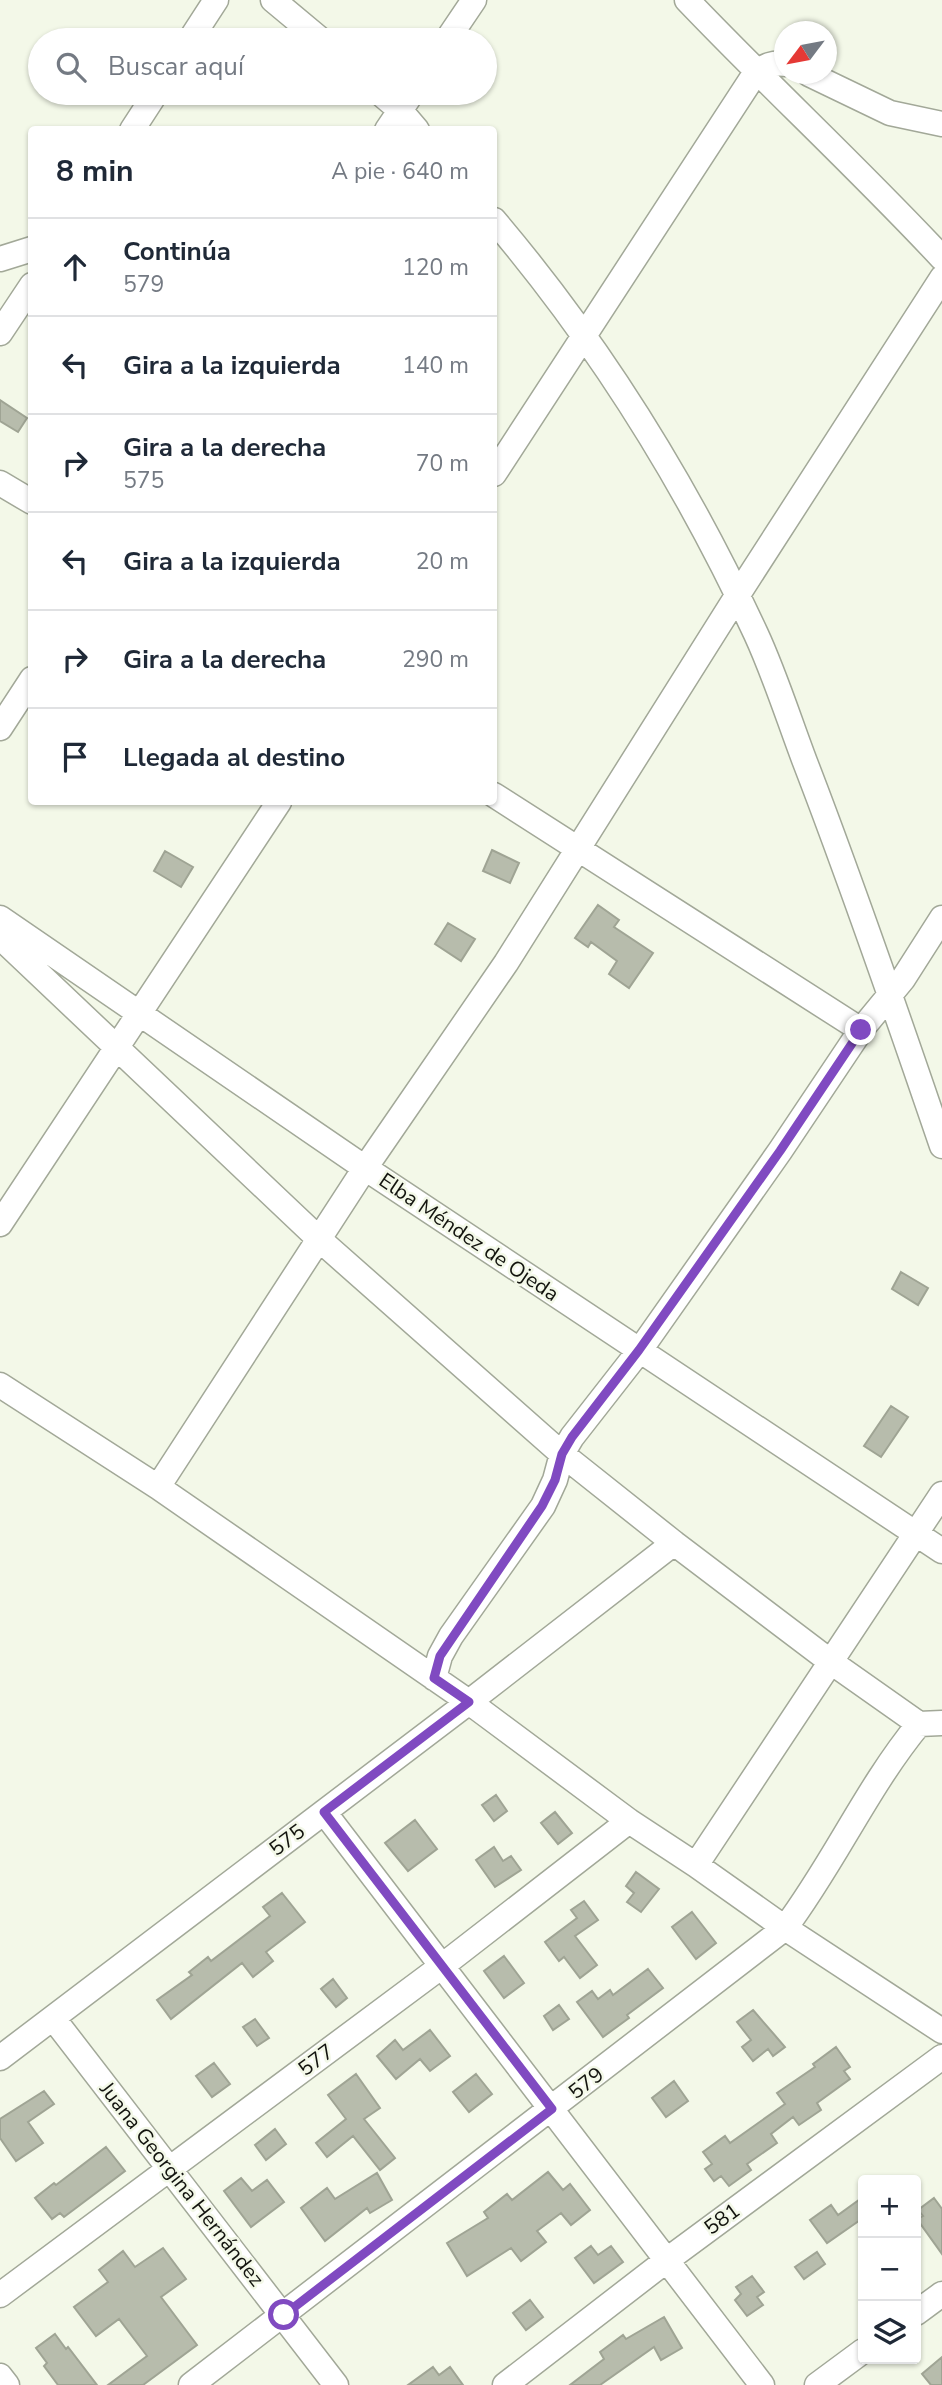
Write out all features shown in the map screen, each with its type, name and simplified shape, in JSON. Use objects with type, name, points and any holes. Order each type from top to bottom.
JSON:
[{"type":"street","points":[[198,28],[216,0]]},
{"type":"street","points":[[273,0],[307,28]]},
{"type":"street","points":[[455,28],[474,0]]},
{"type":"street","points":[[687,0],[756,72],[874,186],[942,258]]},
{"type":"street","points":[[497,469],[756,72],[774,64]]},
{"type":"street","points":[[830,84],[890,113],[942,124]]},
{"type":"street","points":[[135,126],[148,105]]},
{"type":"street","points":[[400,111],[413,126]]},
{"type":"street","points":[[497,224],[584,335],[617,383],[711,544],[757,636],[828,821],[942,1146]]},
{"type":"street","points":[[0,259],[28,250]]},
{"type":"street","points":[[158,1487],[365,1168],[506,963],[737,596],[942,278]]},
{"type":"street","points":[[0,333],[28,291]]},
{"type":"street","points":[[0,483],[28,500]]},
{"type":"street","points":[[0,728],[28,685]]},
{"type":"street","points":[[497,797],[861,1030]]},
{"type":"street","points":[[0,1224],[277,805]]},
{"type":"street","name":"Elba Méndez de Ojeda","points":[[0,918],[365,1168],[942,1551]]},
{"type":"street","points":[[434,1678],[440,1656],[451,1636],[542,1506],[555,1480],[562,1454],[572,1437],[639,1350],[780,1151],[861,1030],[890,998],[942,918]]},
{"type":"street","points":[[0,937],[320,1240],[562,1454],[831,1662],[930,1723]]},
{"type":"street","points":[[0,1385],[158,1487],[469,1702],[629,1821],[942,2031]]},
{"type":"street","points":[[696,1865],[942,1494]]},
{"type":"street","name":"575","points":[[0,2058],[674,1543]]},
{"type":"street","name":"579","points":[[191,2385],[785,1928],[809,1896],[893,1756],[930,1723]]},
{"type":"street","points":[[324,1812],[762,2385]]},
{"type":"street","name":"577","points":[[0,2295],[442,1966],[629,1821]]},
{"type":"street","name":"Juana Georgina Hernández","points":[[53,2018],[336,2385]]},
{"type":"street","name":"581","points":[[505,2385],[667,2260],[942,2057]]},
{"type":"street","points":[[921,2309],[942,2294]]},
{"type":"street","points":[[817,2385],[858,2355]]},
{"type":"street","points":[[0,2376],[7,2385]]},
{"type":"building","points":[[0,400],[27,418],[18,432],[0,421]]},
{"type":"building","points":[[492,850],[519,863],[510,883],[483,871]]},
{"type":"building","points":[[165,851],[193,867],[181,887],[154,871]]},
{"type":"building","points":[[598,905],[619,920],[614,927],[653,953],[629,988],[609,974],[617,961],[591,942],[588,947],[575,938]]},
{"type":"building","points":[[448,923],[475,939],[461,961],[435,944]]},
{"type":"building","points":[[901,1272],[928,1288],[918,1305],[892,1289]]},
{"type":"building","points":[[891,1406],[908,1417],[881,1457],[864,1446]]},
{"type":"building","points":[[496,1795],[507,1811],[494,1821],[482,1805]]},
{"type":"building","points":[[555,1812],[572,1833],[558,1844],[541,1823]]},
{"type":"building","points":[[415,1820],[437,1849],[408,1871],[385,1843]]},
{"type":"building","points":[[494,1847],[503,1861],[511,1856],[521,1870],[495,1887],[476,1860]]},
{"type":"building","points":[[636,1872],[659,1889],[641,1912],[627,1902],[634,1893],[626,1886]]},
{"type":"building","points":[[282,1893],[305,1922],[266,1952],[273,1961],[253,1977],[242,1963],[171,2019],[157,2000],[192,1975],[189,1972],[208,1957],[211,1961],[270,1916],[263,1907]]},
{"type":"building","points":[[584,1901],[598,1920],[575,1936],[597,1965],[580,1978],[564,1957],[559,1961],[545,1942],[577,1918],[571,1910]]},
{"type":"building","points":[[692,1912],[716,1943],[696,1959],[672,1927]]},
{"type":"building","points":[[504,1956],[524,1983],[504,1998],[484,1971]]},
{"type":"building","points":[[648,1969],[663,1988],[603,2037],[577,2002],[592,1991],[598,1999],[610,1990],[613,1995]]},
{"type":"building","points":[[333,1979],[347,1998],[336,2007],[321,1989]]},
{"type":"building","points":[[559,2005],[569,2019],[553,2030],[544,2016]]},
{"type":"building","points":[[753,2010],[785,2047],[773,2056],[768,2049],[753,2061],[742,2047],[751,2040],[737,2022]]},
{"type":"building","points":[[255,2019],[269,2038],[257,2046],[243,2027]]},
{"type":"building","points":[[430,2030],[450,2056],[430,2071],[420,2059],[396,2079],[377,2056],[395,2040],[403,2050]]},
{"type":"building","points":[[836,2047],[850,2067],[844,2071],[850,2079],[817,2103],[821,2110],[799,2125],[793,2117],[771,2134],[777,2143],[747,2164],[751,2170],[729,2186],[721,2176],[714,2181],[705,2169],[712,2164],[703,2152],[725,2136],[730,2143],[785,2104],[777,2093],[815,2067],[813,2064]]},
{"type":"building","points":[[214,2063],[230,2084],[212,2097],[196,2076]]},
{"type":"building","points":[[356,2074],[380,2108],[364,2119],[395,2158],[380,2170],[353,2136],[327,2157],[316,2143],[346,2119],[328,2095]]},
{"type":"building","points":[[476,2074],[492,2094],[469,2112],[453,2092]]},
{"type":"building","points":[[674,2081],[688,2101],[666,2117],[652,2098]]},
{"type":"building","points":[[44,2091],[54,2104],[28,2122],[43,2143],[16,2161],[0,2138],[0,2119]]},
{"type":"building","points":[[275,2129],[286,2144],[266,2160],[255,2145]]},
{"type":"building","points":[[106,2147],[125,2171],[64,2217],[60,2213],[52,2219],[35,2198]]},
{"type":"building","points":[[548,2172],[563,2190],[570,2184],[590,2210],[571,2225],[561,2213],[537,2231],[546,2242],[521,2261],[511,2248],[467,2276],[447,2243],[488,2218],[484,2212],[507,2194],[512,2200]]},
{"type":"building","points":[[377,2173],[392,2200],[370,2213],[367,2208],[325,2241],[301,2208],[327,2188],[335,2199]]},
{"type":"building","points":[[241,2178],[252,2191],[267,2180],[284,2202],[251,2227],[224,2191]]},
{"type":"building","points":[[934,2198],[942,2209],[942,2254],[921,2225],[921,2208]]},
{"type":"building","points":[[858,2201],[858,2221],[827,2243],[810,2220],[831,2205],[838,2215]]},
{"type":"building","points":[[591,2246],[598,2255],[611,2246],[623,2262],[594,2283],[575,2258]]},
{"type":"building","points":[[163,2248],[186,2279],[161,2297],[197,2345],[143,2385],[108,2385],[147,2356],[119,2319],[96,2336],[74,2307],[108,2282],[99,2270],[123,2251],[135,2267]]},
{"type":"building","points":[[817,2252],[825,2264],[804,2279],[795,2267]]},
{"type":"building","points":[[752,2276],[764,2292],[757,2297],[763,2305],[747,2316],[735,2300],[741,2294],[736,2287]]},
{"type":"building","points":[[530,2300],[543,2317],[526,2330],[513,2313]]},
{"type":"building","points":[[664,2317],[682,2348],[661,2360],[654,2347],[600,2385],[570,2385],[604,2359],[600,2352],[623,2335],[626,2339]]},
{"type":"building","points":[[55,2334],[97,2385],[58,2385],[44,2366],[47,2363],[36,2348]]},
{"type":"building","points":[[942,2357],[942,2385],[931,2385],[922,2374]]},
{"type":"building","points":[[433,2367],[439,2375],[450,2367],[463,2385],[408,2385]]},
{"type":"route","points":[[284,2315],[552,2109],[324,1812],[469,1702],[434,1678],[440,1656],[451,1636],[542,1506],[555,1480],[562,1454],[572,1437],[639,1350],[780,1151],[861,1030]]}]
